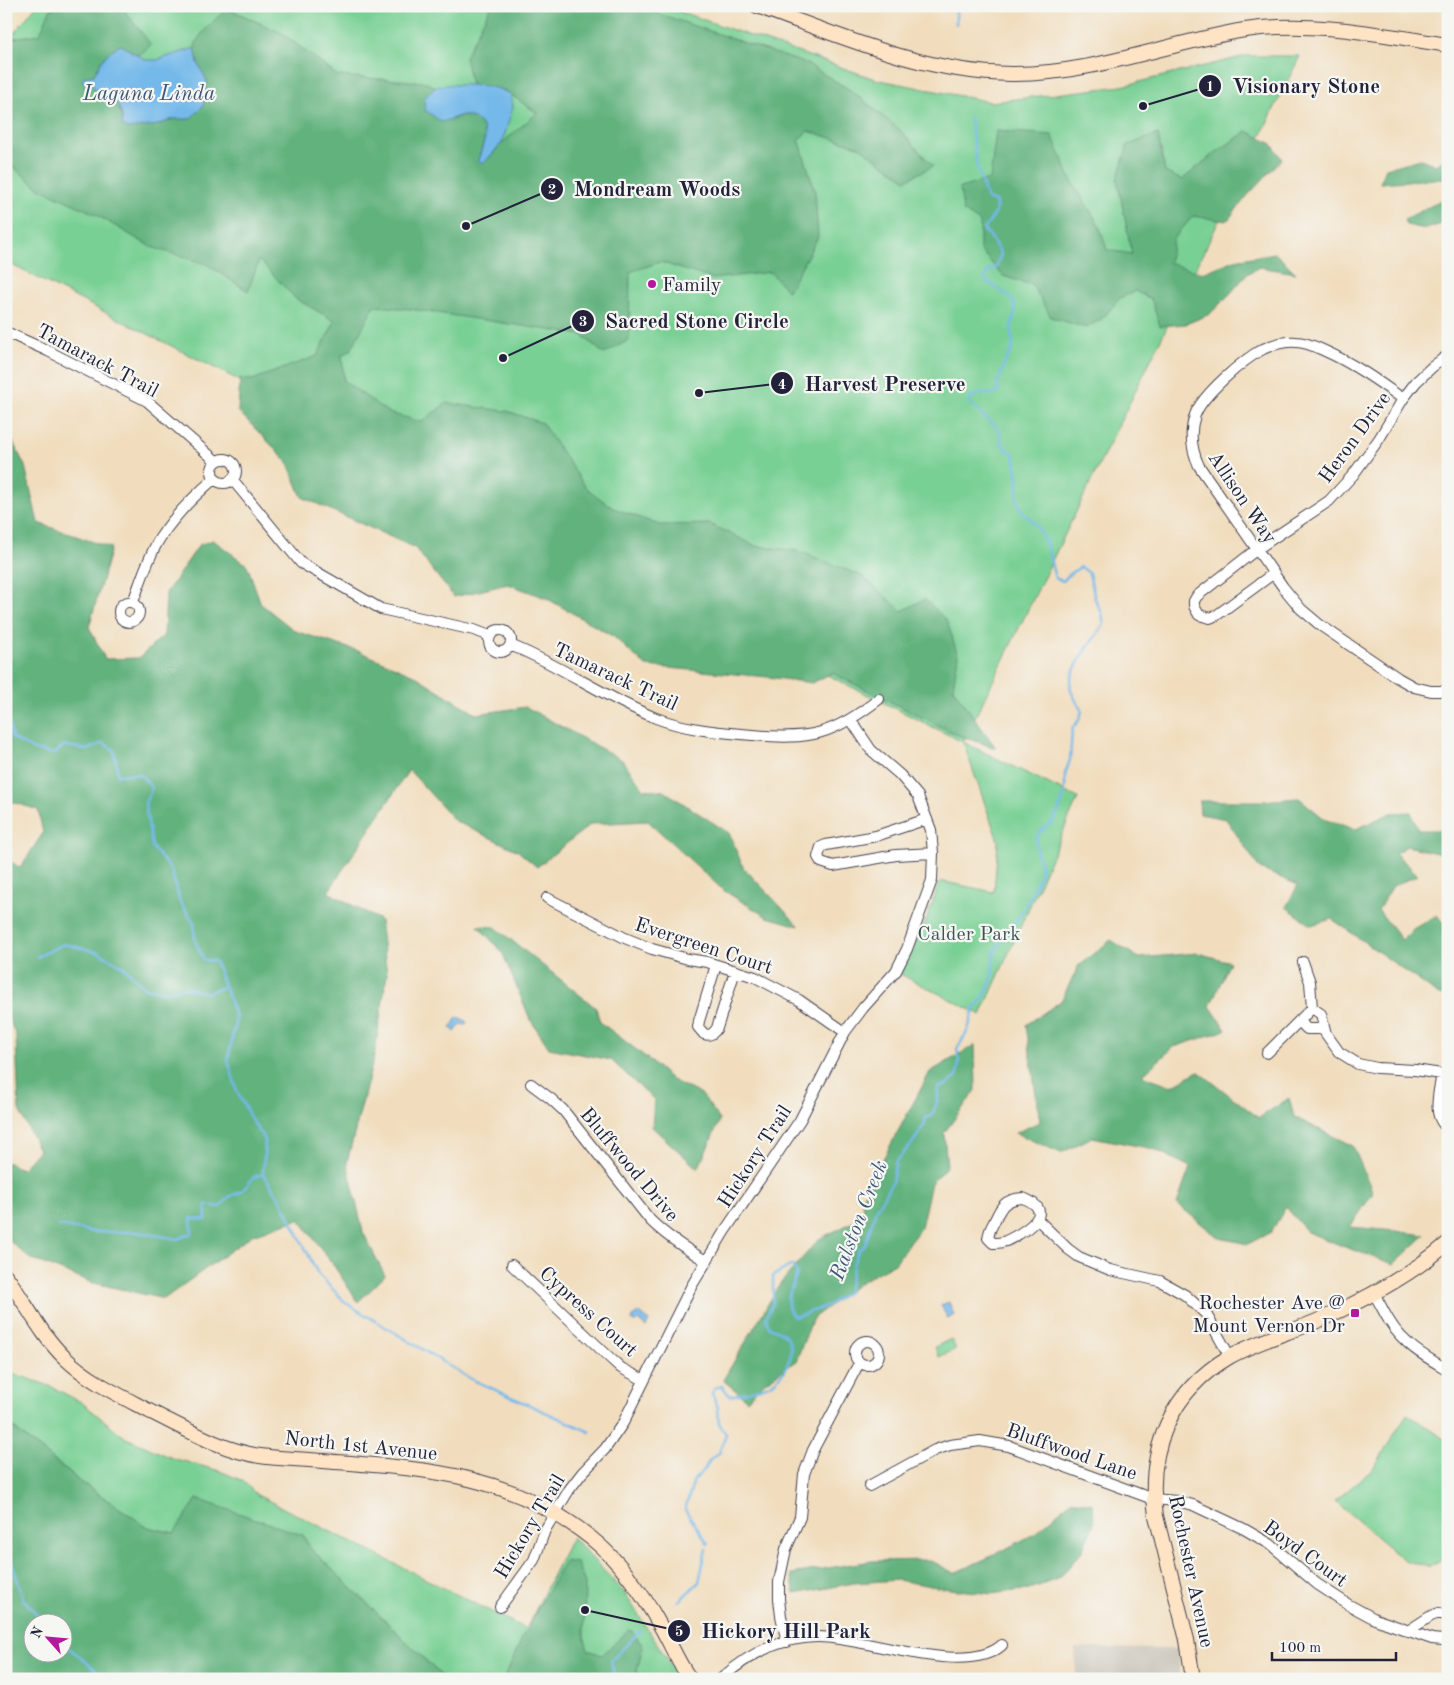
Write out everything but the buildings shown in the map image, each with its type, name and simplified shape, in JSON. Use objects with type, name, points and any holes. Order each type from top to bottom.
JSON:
[{"type":"main road","points":[[757,6],[900,57],[953,69],[982,73],[1031,74],[1074,69],[1218,35],[1276,27],[1335,28],[1448,45]]},
{"type":"main road","name":"Rochester Avenue","points":[[1193,1679],[1187,1640],[1156,1516],[1154,1499],[1154,1468],[1157,1454],[1166,1425],[1173,1412],[1202,1377],[1230,1357],[1324,1318],[1374,1294],[1417,1267],[1448,1243]]},
{"type":"main road","name":"North 1st Avenue","points":[[6,1276],[50,1343],[82,1373],[98,1384],[199,1436],[231,1449],[260,1456],[404,1467],[466,1478],[512,1492],[555,1513],[591,1538],[613,1558],[634,1583],[652,1610],[675,1656],[690,1679]]},
{"type":"street","name":"Tamarack Trail","points":[[6,332],[48,351],[146,401],[216,462]]},
{"type":"street","name":"Allison Way","points":[[1403,399],[1376,379],[1348,362],[1314,346],[1298,342],[1282,342],[1264,349],[1246,360],[1207,396],[1196,413],[1191,443],[1193,454],[1199,466],[1274,573],[1301,608],[1320,625],[1398,678],[1414,687],[1431,691],[1448,691]]},
{"type":"street","name":"Heron Drive","points":[[1274,573],[1218,615],[1210,618],[1196,612],[1194,606],[1197,596],[1257,549],[1329,501],[1340,490],[1379,439],[1403,399],[1416,382],[1432,366],[1448,355]]},
{"type":"street","points":[[227,459],[233,464],[235,472],[232,479],[222,482],[215,478],[212,468],[216,462],[227,459]]},
{"type":"street","points":[[133,602],[160,538],[191,498],[215,478]]},
{"type":"street","name":"Tamarack Trail","points":[[232,479],[301,563],[380,609],[474,630],[490,636]]},
{"type":"street","name":"Tamarack Trail","points":[[504,630],[509,635],[510,645],[504,651],[495,650],[490,645],[490,636],[495,631],[504,630]]},
{"type":"street","name":"Tamarack Trail","points":[[510,645],[640,710],[687,728],[725,733],[792,738],[804,737],[824,732],[851,720],[879,699]]},
{"type":"street","name":"Hickory Trail","points":[[500,1607],[534,1560],[545,1530],[569,1490],[616,1435],[706,1261],[800,1120],[846,1032],[863,1008],[888,981],[902,960],[914,931],[932,880],[934,853],[931,830],[918,796],[909,785],[871,750],[851,720]]},
{"type":"street","points":[[927,819],[876,836],[826,844],[821,847],[818,857],[821,862],[832,866],[896,855],[934,853]]},
{"type":"street","name":"Evergreen Court","points":[[547,898],[625,938],[652,949],[755,977],[798,1000],[846,1032]]},
{"type":"street","points":[[1267,1053],[1312,1008],[1310,982],[1303,962]]},
{"type":"street","points":[[716,965],[698,1021],[698,1027],[704,1034],[709,1035],[717,1028],[735,971]]},
{"type":"street","points":[[1312,1008],[1321,1014],[1326,1034],[1339,1052],[1358,1064],[1377,1068],[1416,1070],[1445,1075],[1437,1113],[1442,1124],[1448,1128]]},
{"type":"street","points":[[1301,1019],[1307,1029],[1318,1029],[1324,1026]]},
{"type":"street","name":"Bluffwood Drive","points":[[531,1084],[564,1110],[661,1232],[706,1261]]},
{"type":"street","points":[[1023,1198],[1031,1201],[1038,1209],[1038,1220],[1005,1242],[999,1244],[992,1243],[988,1238],[999,1211],[1009,1200],[1023,1198]]},
{"type":"street","points":[[1038,1220],[1068,1249],[1094,1265],[1160,1281],[1185,1295],[1206,1314],[1230,1357]]},
{"type":"street","name":"Cypress Court","points":[[512,1265],[621,1368],[644,1380]]},
{"type":"street","points":[[1374,1294],[1390,1322],[1408,1344],[1448,1370]]},
{"type":"street","points":[[787,1642],[780,1616],[779,1582],[786,1549],[800,1517],[804,1474],[813,1450],[859,1363]]},
{"type":"street","name":"Bluffwood Lane","points":[[869,1486],[935,1450],[950,1445],[980,1441],[1010,1446],[1154,1499]]},
{"type":"street","name":"Boyd Court","points":[[1154,1499],[1177,1501],[1192,1505],[1244,1529],[1270,1544],[1317,1584],[1375,1619],[1432,1639],[1442,1640],[1448,1636]]},
{"type":"street","points":[[1408,1631],[1439,1613],[1448,1616]]},
{"type":"street","points":[[721,1679],[756,1653],[787,1642],[816,1637],[832,1638],[910,1653],[961,1657],[989,1654],[1002,1645]]},
{"type":"shaded area","points":[[1075,1648],[1178,1649],[1180,1679],[1076,1679]]},
{"type":"green space","points":[[36,6],[664,6],[875,79],[991,102],[1122,86],[1246,56],[1300,56],[963,742],[522,524],[6,262],[6,43]]},
{"type":"green space","points":[[58,6],[121,6],[151,45],[137,55],[121,45],[102,60],[89,84],[102,96],[112,97],[118,105],[123,119],[158,125],[173,119],[190,119],[207,81],[196,56],[196,42],[203,32],[227,8],[282,33],[338,76],[425,82],[436,87],[424,98],[451,120],[462,115],[474,118],[483,126],[485,138],[478,161],[491,156],[502,143],[537,113],[504,90],[471,85],[465,57],[491,6],[636,6],[807,64],[852,91],[901,131],[933,166],[906,180],[858,146],[808,131],[799,139],[815,192],[818,237],[788,291],[770,272],[712,279],[660,262],[630,272],[629,340],[604,354],[582,335],[410,309],[374,306],[351,350],[342,355],[344,381],[389,413],[422,422],[446,403],[507,411],[542,423],[587,489],[613,508],[660,525],[710,524],[756,546],[799,551],[862,576],[902,611],[925,599],[947,621],[958,656],[953,688],[996,748],[958,735],[832,673],[812,683],[646,666],[614,637],[546,598],[508,584],[454,597],[415,548],[302,497],[287,461],[238,411],[240,378],[252,380],[317,356],[335,321],[296,299],[259,260],[248,291],[206,264],[151,247],[95,214],[39,188],[6,161],[6,39],[40,34],[50,10]]},
{"type":"green space","points":[[996,131],[1052,135],[1070,178],[1099,225],[1107,250],[1132,254],[1117,179],[1128,145],[1158,134],[1165,172],[1182,180],[1212,155],[1247,131],[1272,144],[1282,159],[1248,195],[1227,221],[1193,216],[1173,239],[1169,263],[1202,273],[1235,260],[1275,253],[1296,273],[1259,267],[1247,274],[1210,314],[1186,324],[1160,326],[1151,299],[1135,291],[1120,298],[1102,319],[1086,328],[1051,317],[1032,285],[1003,276],[980,250],[980,222],[963,211],[960,188],[990,179]]},
{"type":"green space","points":[[1448,157],[1448,178],[1380,183],[1386,168],[1421,159],[1436,165]]},
{"type":"green space","points":[[1448,197],[1448,222],[1426,229],[1406,225],[1404,219]]},
{"type":"green space","points":[[6,428],[25,466],[38,523],[111,548],[89,627],[105,659],[139,658],[164,635],[166,593],[199,545],[213,540],[247,565],[261,604],[295,631],[358,651],[414,675],[476,714],[526,707],[622,760],[644,789],[664,791],[729,833],[743,867],[799,926],[767,917],[723,890],[648,821],[591,824],[537,867],[518,851],[455,821],[409,770],[328,892],[380,920],[387,974],[374,1057],[347,1162],[363,1232],[385,1276],[358,1302],[299,1219],[252,1235],[164,1299],[90,1282],[29,1258],[6,1238],[6,1162],[22,1169],[39,1150],[19,1110],[16,1036],[6,1011],[6,858],[20,868],[43,833],[38,810],[6,800]]},
{"type":"green space","name":"Calder Park","points":[[963,742],[1078,798],[981,1015],[900,974],[926,921],[940,881],[994,892],[998,841]]},
{"type":"green space","points":[[1299,798],[1326,820],[1356,829],[1391,813],[1411,812],[1418,830],[1448,830],[1448,857],[1407,846],[1395,853],[1418,875],[1393,886],[1378,910],[1402,940],[1413,929],[1437,915],[1448,929],[1448,997],[1439,995],[1332,919],[1311,925],[1286,907],[1298,885],[1260,869],[1226,819],[1200,814],[1199,801],[1261,801]]},
{"type":"green space","points":[[478,926],[495,927],[596,1008],[600,1022],[672,1080],[702,1095],[720,1120],[698,1169],[652,1127],[654,1100],[611,1060],[549,1048],[530,1019],[502,952]]},
{"type":"green space","points":[[1111,940],[1139,958],[1198,953],[1230,962],[1210,1006],[1226,1030],[1174,1047],[1142,1075],[1172,1086],[1198,1071],[1259,1118],[1289,1098],[1294,1117],[1353,1146],[1373,1193],[1350,1227],[1425,1235],[1394,1264],[1307,1232],[1286,1207],[1271,1232],[1248,1244],[1219,1238],[1177,1204],[1190,1167],[1154,1149],[1092,1137],[1061,1153],[1015,1133],[1040,1122],[1026,1025],[1061,1001],[1079,965]]},
{"type":"green space","points":[[975,1045],[976,1090],[944,1133],[947,1166],[931,1183],[921,1227],[895,1263],[862,1281],[813,1318],[796,1361],[766,1381],[747,1400],[723,1380],[780,1284],[819,1239],[863,1217],[862,1198],[930,1072]]},
{"type":"green space","points":[[951,1339],[956,1349],[939,1357],[935,1347]]},
{"type":"green space","points":[[6,1371],[50,1386],[81,1402],[126,1438],[172,1458],[220,1471],[243,1481],[257,1495],[526,1629],[572,1537],[623,1591],[680,1679],[445,1679],[310,1548],[303,1535],[174,1533],[147,1527],[81,1482],[6,1422]]},
{"type":"green space","points":[[1407,1414],[1448,1441],[1448,1555],[1428,1567],[1404,1560],[1335,1501],[1373,1469]]},
{"type":"green space","points":[[6,1422],[81,1482],[147,1527],[174,1533],[197,1499],[303,1535],[310,1548],[445,1679],[6,1679]]},
{"type":"green space","points":[[1072,1500],[1093,1504],[1094,1524],[1082,1551],[1060,1578],[1030,1589],[991,1594],[898,1580],[854,1583],[795,1594],[791,1574],[872,1561],[930,1560],[954,1573],[1034,1534]]},
{"type":"green space","points":[[565,1561],[577,1563],[585,1583],[584,1636],[588,1650],[602,1655],[630,1629],[643,1646],[637,1671],[642,1679],[504,1679],[526,1629]]},
{"type":"water","name":"Laguna Linda","points":[[121,45],[146,60],[157,60],[195,48],[198,63],[207,81],[203,106],[190,119],[173,119],[158,125],[128,129],[122,125],[121,113],[112,97],[102,96],[93,86],[85,84],[82,80],[84,77],[94,75],[108,53]]},
{"type":"water","points":[[471,85],[496,88],[511,95],[513,107],[502,143],[483,164],[478,161],[485,138],[483,126],[474,118],[462,115],[442,122],[425,110],[424,98],[436,87]]},
{"type":"water","points":[[457,1017],[465,1020],[467,1023],[466,1025],[461,1024],[455,1032],[451,1028]]},
{"type":"water","points":[[949,1302],[954,1315],[948,1319],[941,1305]]},
{"type":"water","points":[[639,1312],[649,1321],[646,1327],[639,1321],[632,1321],[633,1317]]},
{"type":"waterway","name":"Ralston Creek","points":[[956,6],[956,24]]},
{"type":"waterway","name":"Ralston Creek","points":[[708,1544],[685,1510],[694,1480],[704,1470],[710,1460],[719,1453],[726,1434],[719,1423],[718,1408],[712,1393],[715,1388],[722,1386],[730,1396],[771,1384],[783,1372],[789,1362],[791,1350],[787,1337],[769,1327],[766,1318],[773,1303],[773,1276],[792,1265],[797,1274],[788,1302],[788,1307],[794,1317],[825,1307],[848,1292],[853,1265],[858,1251],[865,1245],[876,1210],[892,1182],[896,1161],[911,1145],[924,1126],[926,1118],[932,1116],[938,1099],[938,1088],[946,1085],[957,1076],[959,1061],[957,1049],[968,1030],[973,1011],[983,998],[991,982],[995,950],[1021,914],[1041,873],[1036,839],[1041,830],[1052,823],[1061,805],[1065,789],[1065,774],[1070,760],[1072,729],[1079,720],[1082,711],[1071,690],[1073,674],[1082,656],[1104,624],[1102,613],[1095,599],[1089,573],[1081,567],[1072,572],[1063,581],[1055,578],[1046,543],[1037,526],[1022,511],[1017,500],[1018,478],[1014,454],[1003,445],[1000,431],[974,408],[969,401],[975,395],[998,393],[997,384],[1013,347],[1011,326],[1015,313],[1015,304],[1007,295],[985,280],[987,271],[995,269],[1001,254],[984,230],[996,212],[996,202],[987,199],[977,167],[970,117]]},
{"type":"waterway","points":[[6,717],[8,716],[12,738],[34,750],[55,754],[64,745],[87,750],[103,743],[114,750],[118,775],[140,774],[152,788],[145,803],[152,847],[171,870],[180,902],[194,923],[195,941],[204,960],[215,961],[236,1018],[228,1060],[237,1091],[251,1119],[265,1140],[263,1174],[282,1202],[318,1274],[346,1303],[471,1379],[590,1432]]},
{"type":"waterway","points":[[37,957],[64,944],[98,952],[123,966],[145,988],[166,992],[184,987],[206,993],[224,987]]},
{"type":"waterway","points":[[59,1226],[94,1232],[137,1232],[178,1239],[192,1233],[191,1218],[206,1220],[206,1205],[220,1207],[229,1197],[242,1191],[254,1177],[263,1174]]},
{"type":"waterway","name":"Ralston Creek","points":[[679,1601],[699,1582],[706,1549]]},
{"type":"waterway","points":[[6,1551],[13,1565],[23,1599],[35,1612]]},
{"type":"waterway","name":"Ralston Creek","points":[[615,1679],[611,1661],[640,1631]]},
{"type":"waterway","points":[[72,1650],[107,1679]]},
{"type":"place","name":"Visionary Stone","points":[[1143,106]]},
{"type":"place","name":"Mondream Woods","points":[[466,226]]},
{"type":"place","name":"Family","points":[[652,284]]},
{"type":"place","name":"Sacred Stone Circle","points":[[503,358]]},
{"type":"place","name":"Harvest Preserve","points":[[699,393]]},
{"type":"place","name":"Rochester Ave @ Mount Vernon Dr","points":[[1355,1313]]},
{"type":"place","name":"Hickory Hill Park","points":[[585,1610]]}]
